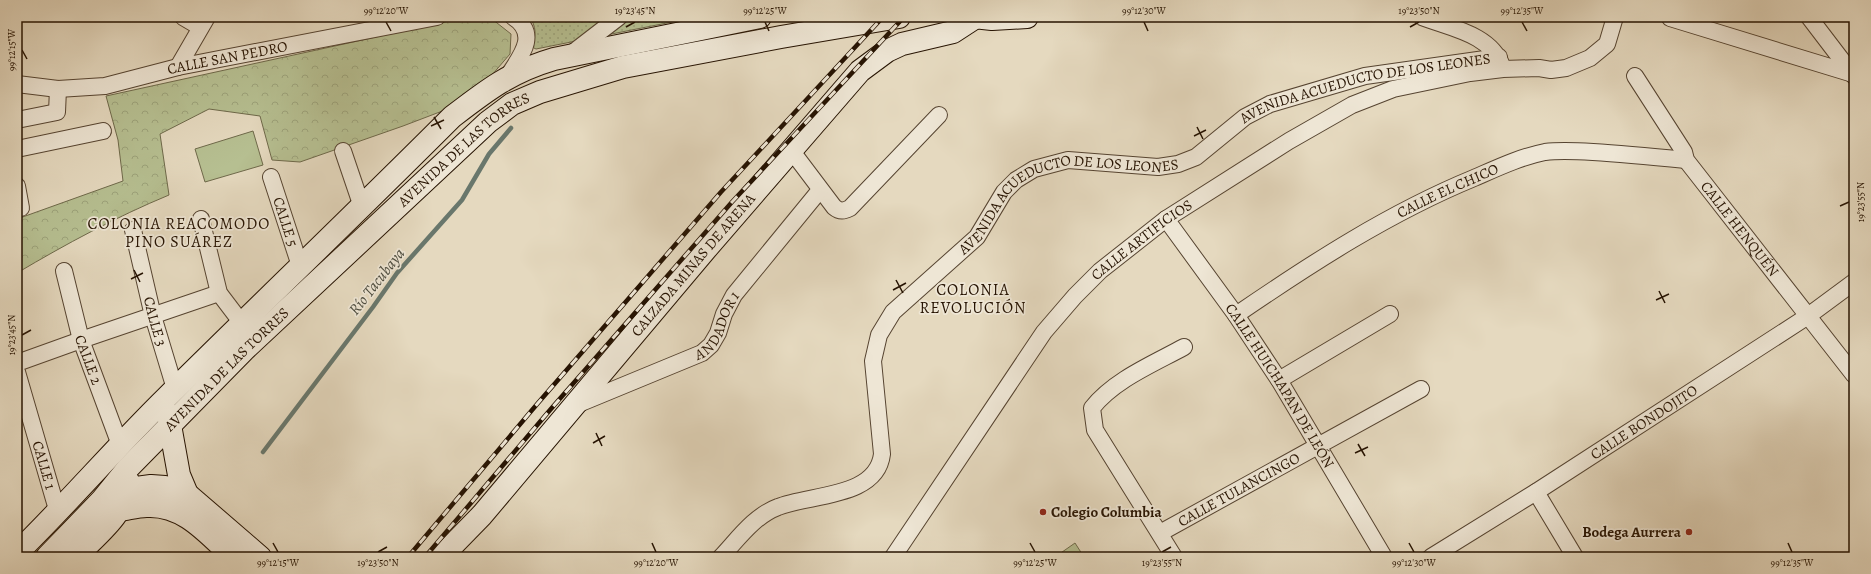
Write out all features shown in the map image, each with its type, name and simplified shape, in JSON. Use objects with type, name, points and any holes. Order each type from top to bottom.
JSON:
[{"type":"street","points":[[178,67],[204,22],[183,17]]},
{"type":"street","name":"CALLE SAN PEDRO","points":[[17,84],[58,89],[105,86],[178,67],[394,20],[437,17]]},
{"type":"street","points":[[508,76],[521,56],[527,37],[522,24],[513,17]]},
{"type":"street","points":[[568,56],[619,17]]},
{"type":"street","name":"AVENIDA DE LAS TORRES","points":[[17,553],[58,513],[120,445],[242,322],[362,207],[452,117],[481,94],[508,76],[532,65],[658,36],[760,17]]},
{"type":"street","name":"AVENIDA DE LAS TORRES","points":[[47,557],[110,505],[126,498],[128,479],[169,425],[256,339],[488,122],[512,104],[540,92],[623,68],[781,37],[899,17]]},
{"type":"street","points":[[982,18],[1027,17]]},
{"type":"street","points":[[1422,17],[1481,39],[1488,44],[1501,63]]},
{"type":"street","name":"AVENIDA ACUEDUCTO DE LOS LEONES","points":[[721,557],[752,524],[778,507],[853,488],[870,479],[875,474],[879,468],[882,454],[873,361],[879,335],[893,312],[977,237],[1004,192],[1016,180],[1034,169],[1068,160],[1158,167],[1178,164],[1196,157],[1245,117],[1270,104],[1365,76],[1501,63],[1550,70],[1566,68],[1590,58],[1607,44],[1615,17]]},
{"type":"street","points":[[1809,17],[1853,75]]},
{"type":"street","name":"CALZADA MINAS DE ARENA","points":[[449,552],[482,515],[572,406],[860,71],[873,60],[902,44],[953,32],[982,18]]},
{"type":"street","points":[[1670,18],[1853,75]]},
{"type":"street","name":"CALLE ARTIFICIOS","points":[[893,557],[1044,332],[1074,296],[1100,271],[1166,219],[1289,141],[1352,105],[1393,89],[1470,73],[1501,63]]},
{"type":"street","name":"CALLE HENQUÉN","points":[[1635,76],[1684,152],[1686,160],[1854,375]]},
{"type":"street","points":[[17,120],[57,112],[58,89]]},
{"type":"street","points":[[791,150],[820,190],[838,210],[841,211],[850,208],[939,115]]},
{"type":"street","points":[[17,149],[103,131]]},
{"type":"street","points":[[343,151],[362,207]]},
{"type":"street","name":"CALLE EL CHICO","points":[[1236,315],[1303,269],[1366,230],[1444,190],[1525,156],[1546,152],[1565,151],[1686,160]]},
{"type":"street","name":"CALLE 5","points":[[271,177],[300,266]]},
{"type":"street","points":[[17,186],[21,208]]},
{"type":"street","name":"ANDADOR 1","points":[[572,406],[702,353],[715,339],[724,314],[734,295],[820,190]]},
{"type":"street","points":[[201,219],[219,293],[242,322]]},
{"type":"street","name":"CALLE HUICHAPAN DE LEÓN","points":[[1166,219],[1236,315],[1280,380],[1384,557]]},
{"type":"street","name":"CALLE 3","points":[[133,230],[171,393]]},
{"type":"street","name":"CALLE 2","points":[[64,271],[81,340],[120,445]]},
{"type":"street","name":"CALLE BONDOJITO","points":[[1431,557],[1536,492],[1808,316],[1854,282]]},
{"type":"street","points":[[17,363],[219,293]]},
{"type":"street","points":[[1280,380],[1390,314]]},
{"type":"street","points":[[1174,557],[1095,430],[1092,408],[1099,399],[1127,379],[1184,347]]},
{"type":"street","name":"CALLE 1","points":[[17,372],[58,513]]},
{"type":"street","name":"CALLE TULANCINGO","points":[[1160,533],[1421,389]]},
{"type":"street","points":[[171,393],[169,425],[179,475],[186,494]]},
{"type":"street","points":[[120,445],[128,479],[165,487],[186,494],[260,557]]},
{"type":"street","points":[[1536,492],[1575,557]]},
{"type":"street","points":[[110,505],[161,507],[178,512],[192,519],[233,557]]},
{"type":"street","name":"AVENIDA DE LAS TORRES","points":[[75,557],[110,505]]},
{"type":"green space","points":[[529,17],[697,17],[536,49],[532,47],[535,28]]},
{"type":"green space","points":[[463,18],[492,19],[511,34],[510,54],[479,90],[445,110],[300,162],[272,160],[260,116],[209,109],[160,134],[169,195],[92,231],[17,273],[17,219],[123,181],[118,140],[106,96]]},
{"type":"green space","points":[[253,131],[263,165],[205,182],[195,149]]},
{"type":"green space","points":[[1075,543],[1084,557],[1055,557]]},
{"type":"waterway","name":"Río Tacubaya","points":[[263,452],[397,273],[462,200],[489,154],[511,128]]},
{"type":"railway","points":[[408,557],[538,403],[721,192],[883,17]]},
{"type":"railway","points":[[425,557],[550,410],[732,202],[904,17]]},
{"type":"place","name":"Colegio Columbia","points":[[1043,512]]},
{"type":"place","name":"Bodega Aurrera","points":[[1689,532]]},
{"type":"district","name":"COLONIA REACOMODO PINO SUÁREZ","points":[[179,232]]},
{"type":"district","name":"COLONIA REVOLUCIÓN","points":[[973,298]]}]
